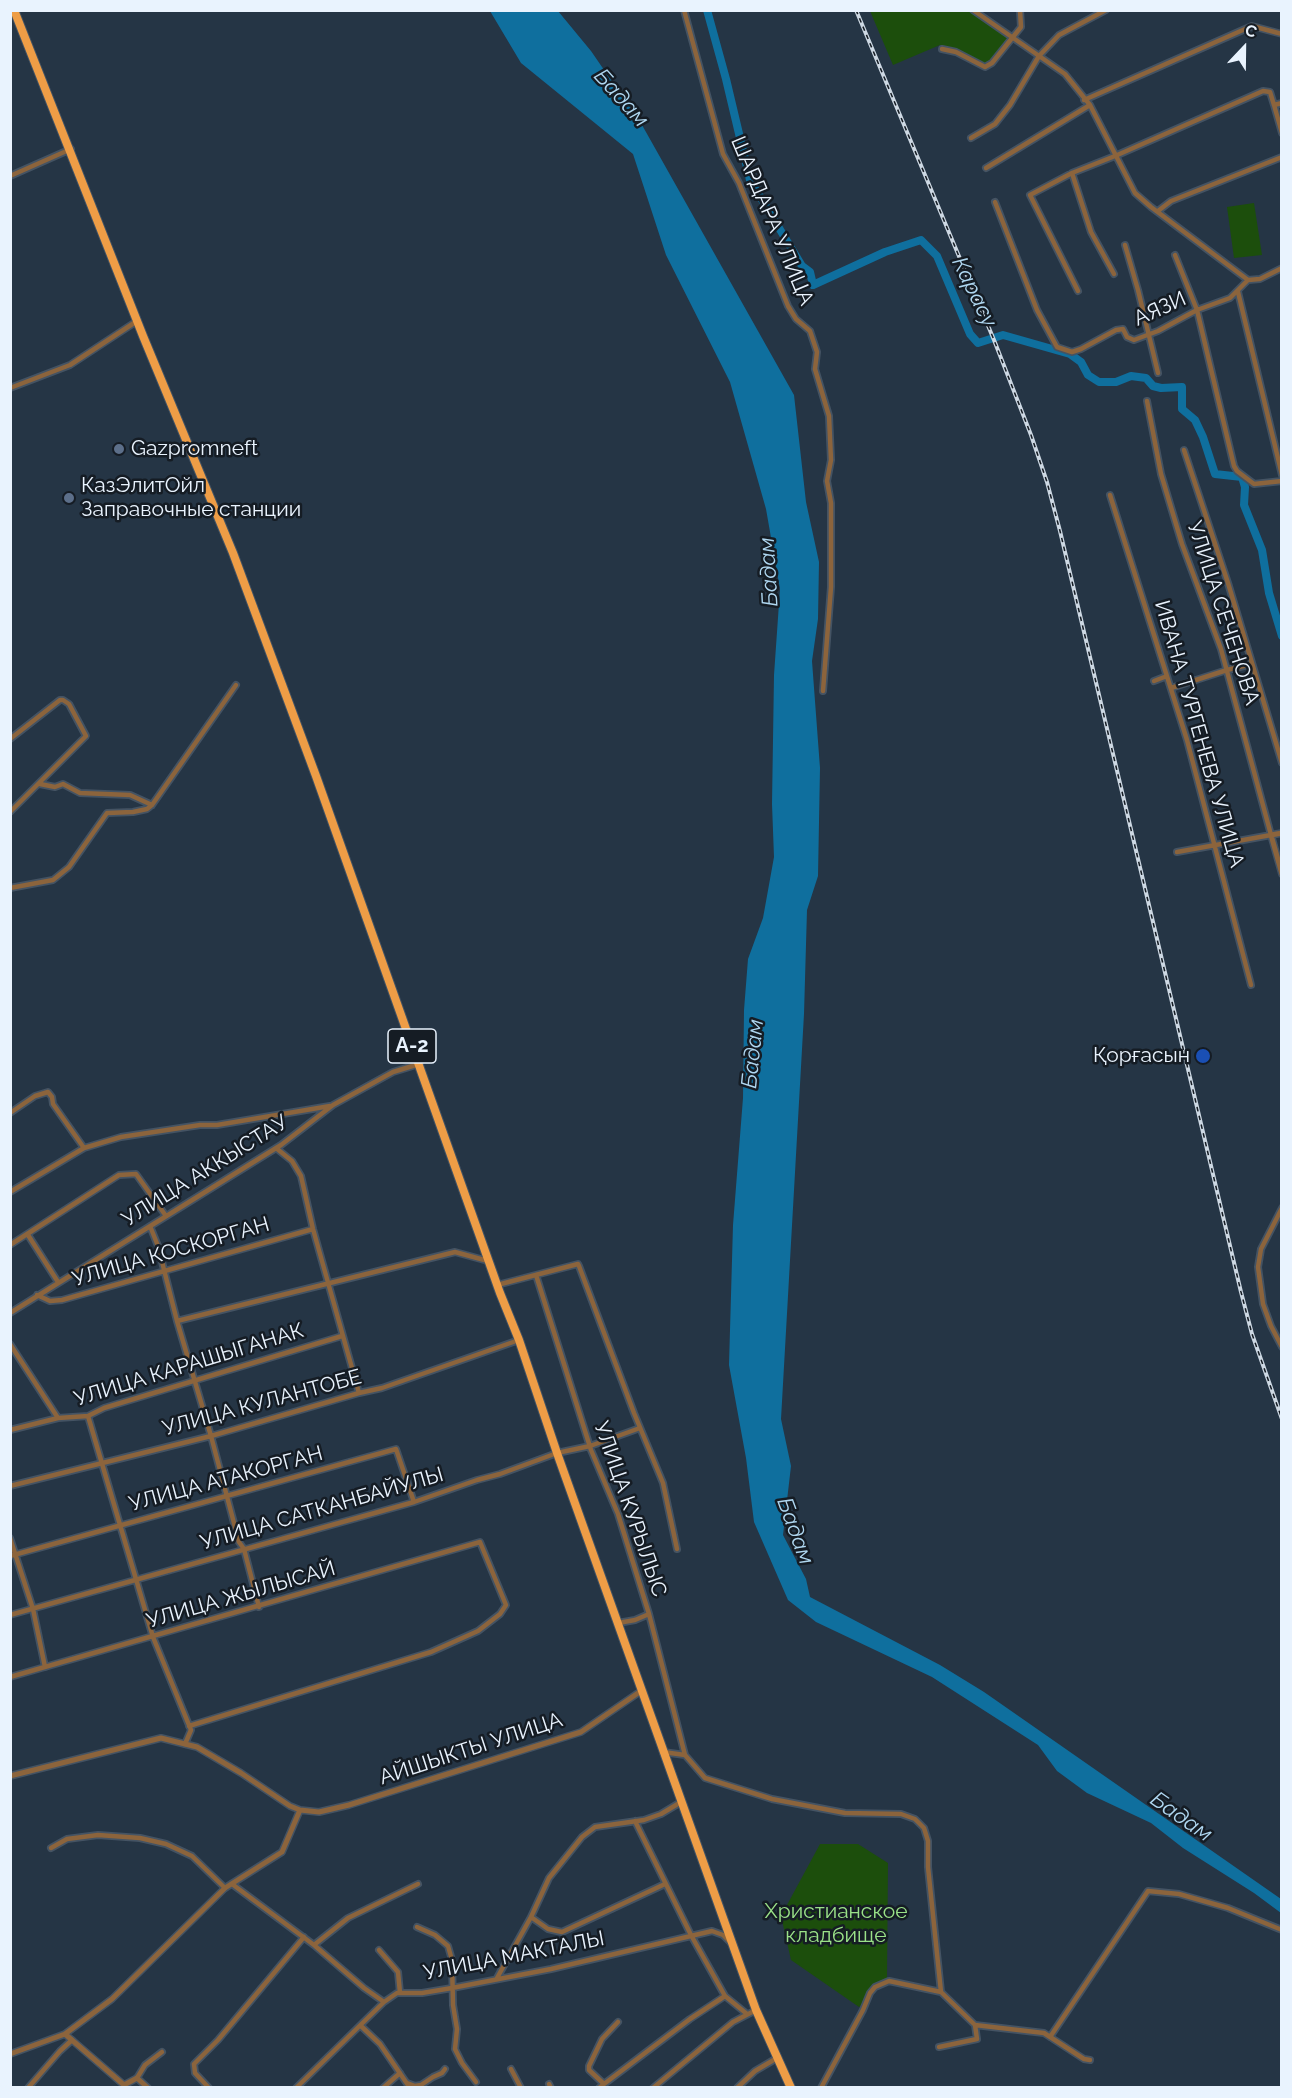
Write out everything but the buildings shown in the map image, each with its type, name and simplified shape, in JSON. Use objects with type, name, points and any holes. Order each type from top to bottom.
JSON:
[{"type":"highway","name":"A-2","points":[[14,10],[71,149],[137,321],[233,553],[316,776],[497,1286],[519,1340],[641,1691],[756,2010],[792,2088]]},
{"type":"street","name":"ШАРДАРА УЛИЦА","points":[[684,10],[723,154],[739,183],[788,306],[796,319],[810,331],[817,352],[815,369],[829,416],[831,460],[827,481],[831,503],[831,587],[824,691]]},
{"type":"street","points":[[973,10],[1065,74],[1090,105],[1136,193],[1158,212],[1248,280],[1260,279],[1281,268]]},
{"type":"street","points":[[942,50],[956,52],[985,67],[992,63],[1021,27],[1020,10]]},
{"type":"street","points":[[971,138],[995,124],[1010,105],[1039,56],[1059,35],[1106,10]]},
{"type":"street","points":[[1084,100],[1252,26],[1281,34]]},
{"type":"street","points":[[1078,291],[1030,195],[1072,173],[1263,91],[1269,92],[1281,133]]},
{"type":"street","points":[[1274,105],[1281,103]]},
{"type":"street","points":[[986,168],[1090,105]]},
{"type":"street","points":[[10,176],[71,149]]},
{"type":"street","points":[[1158,212],[1171,201],[1281,157]]},
{"type":"street","points":[[1072,173],[1091,231],[1114,274]]},
{"type":"street","name":"АЯЗИ","points":[[995,202],[1037,310],[1057,347],[1072,352],[1116,330],[1123,329],[1127,337],[1134,340],[1150,334],[1197,310],[1230,298],[1248,280]]},
{"type":"street","points":[[1125,245],[1150,334],[1158,373]]},
{"type":"street","points":[[1175,255],[1197,310],[1234,466],[1254,484],[1281,481]]},
{"type":"street","points":[[1276,272],[1281,278]]},
{"type":"street","points":[[1238,292],[1281,475]]},
{"type":"street","points":[[10,388],[70,365],[137,321]]},
{"type":"street","name":"УЛИЦА СЕЧЕНОВА","points":[[1147,400],[1161,474],[1182,544],[1227,670],[1281,874]]},
{"type":"street","points":[[1184,450],[1281,763]]},
{"type":"street","name":"ИВАНА ТУРГЕНЕВА УЛИЦА","points":[[1110,495],[1171,688],[1251,985]]},
{"type":"street","points":[[1171,688],[1252,664]]},
{"type":"street","points":[[1154,681],[1167,676]]},
{"type":"street","points":[[10,888],[53,880],[69,867],[107,813],[133,812],[152,806],[236,685]]},
{"type":"street","points":[[10,739],[60,700],[69,704],[86,736],[10,812]]},
{"type":"street","points":[[40,784],[55,787],[63,784],[80,793],[130,795],[152,806]]},
{"type":"street","points":[[1177,852],[1281,833]]},
{"type":"street","name":"УЛИЦА АККЫСТАУ","points":[[10,1312],[276,1149],[333,1105],[393,1072],[418,1064]]},
{"type":"street","points":[[10,1113],[35,1096],[48,1092],[53,1104],[84,1148]]},
{"type":"street","points":[[10,1192],[84,1148],[122,1137],[200,1125],[217,1125],[333,1105]]},
{"type":"street","points":[[276,1149],[292,1161],[301,1176],[313,1229],[359,1393]]},
{"type":"street","points":[[10,1245],[119,1175],[136,1174],[166,1216]]},
{"type":"street","points":[[1281,1208],[1261,1249],[1258,1267],[1263,1304],[1281,1347]]},
{"type":"street","points":[[150,1226],[158,1246],[239,1542],[244,1549],[258,1607]]},
{"type":"street","name":"УЛИЦА КОСКОРГАН","points":[[38,1295],[50,1301],[62,1300],[313,1229]]},
{"type":"street","name":"УЛИЦА КОСКОРГАН","points":[[28,1235],[58,1282]]},
{"type":"street","points":[[177,1321],[455,1252],[489,1261]]},
{"type":"street","points":[[497,1286],[578,1264],[663,1484],[677,1549]]},
{"type":"street","name":"УЛИЦА КУРЫЛЫС","points":[[536,1275],[590,1446],[618,1514],[649,1614],[685,1755]]},
{"type":"street","name":"УЛИЦА КАРАШЫГАНАК","points":[[10,1430],[58,1418],[88,1416],[104,1408],[342,1336]]},
{"type":"street","name":"УЛИЦА КУЛАНТОБЕ","points":[[10,1486],[211,1436],[382,1388],[519,1340]]},
{"type":"street","points":[[10,1344],[58,1418]]},
{"type":"street","points":[[88,1416],[153,1637],[191,1730],[185,1744]]},
{"type":"street","name":"УЛИЦА САТКАНБАЙУЛЫ","points":[[10,1615],[414,1502],[557,1453],[590,1446],[640,1428]]},
{"type":"street","name":"УЛИЦА АТАКОРГАН","points":[[13,1555],[396,1449],[414,1502]]},
{"type":"street","points":[[10,1538],[13,1555],[33,1609],[45,1667]]},
{"type":"street","name":"УЛИЦА ЖЫЛЫСАЙ","points":[[10,1677],[480,1542],[506,1605],[500,1614],[478,1631],[431,1653],[189,1726]]},
{"type":"street","points":[[617,1623],[635,1620],[649,1614]]},
{"type":"street","name":"АЙШЫКТЫ УЛИЦА","points":[[10,1776],[161,1738],[206,1752],[290,1806],[300,1810],[319,1812],[349,1805],[581,1732],[641,1691]]},
{"type":"street","points":[[663,1752],[685,1755],[705,1778],[772,1799],[845,1813],[901,1814],[915,1819],[924,1828],[928,1841],[928,1867],[941,1992]]},
{"type":"street","points":[[497,1978],[531,1917],[549,1878],[589,1830],[661,1814],[681,1802]]},
{"type":"street","points":[[10,2054],[65,2034],[111,1999],[225,1888],[282,1852],[300,1810]]},
{"type":"street","points":[[635,1821],[691,1935],[725,1996],[747,2014]]},
{"type":"street","points":[[51,1848],[67,1839],[98,1835],[140,1838],[192,1856],[225,1888]]},
{"type":"street","points":[[232,1884],[304,1937],[384,2002]]},
{"type":"street","points":[[314,1945],[348,1918],[418,1884]]},
{"type":"street","points":[[531,1917],[553,1931],[562,1932],[665,1884]]},
{"type":"street","points":[[1050,2037],[1148,1891],[1179,1894],[1228,1908],[1281,1930]]},
{"type":"street","points":[[417,1926],[435,1935],[448,1946],[452,1960],[452,1988],[457,2029],[455,2049],[476,2082]]},
{"type":"street","name":"УЛИЦА МАКТАЛЫ","points":[[296,2088],[384,2002],[397,1993],[422,1993],[551,1969],[712,1931],[723,1935],[733,1945]]},
{"type":"street","points":[[209,2088],[195,2073],[194,2064],[218,2040],[304,1937]]},
{"type":"street","points":[[379,1950],[398,1972],[400,1993]]},
{"type":"street","points":[[820,2088],[870,1993],[875,1987],[889,1981],[941,1992],[975,2025],[1044,2033],[1084,2059],[1090,2060]]},
{"type":"street","points":[[618,2022],[602,2039],[589,2066],[589,2070],[602,2086],[690,2019],[725,1996]]},
{"type":"street","points":[[653,2088],[733,2022],[756,2010]]},
{"type":"street","points":[[361,2025],[380,2044],[408,2085],[421,2085],[445,2069]]},
{"type":"street","points":[[939,2047],[977,2039],[975,2025]]},
{"type":"street","points":[[65,2034],[123,2086],[137,2078],[145,2065],[162,2052]]},
{"type":"street","points":[[28,2088],[72,2040]]},
{"type":"street","points":[[737,2088],[755,2071],[777,2058]]},
{"type":"street","points":[[511,2069],[521,2088]]},
{"type":"street","points":[[383,2088],[400,2073]]},
{"type":"street","points":[[137,2078],[148,2088]]},
{"type":"green space","points":[[870,11],[969,11],[1011,38],[988,65],[940,45],[893,65]]},
{"type":"green space","points":[[1254,203],[1262,255],[1234,258],[1227,207]]},
{"type":"green space","name":"Христианское кладбище","points":[[820,1844],[858,1844],[888,1863],[887,1980],[859,2007],[791,1960],[781,1916]]},
{"type":"water","name":"Бадам","points":[[490,11],[558,11],[591,51],[642,125],[794,395],[806,502],[819,562],[818,619],[812,661],[820,768],[818,876],[807,910],[804,1014],[781,1419],[791,1466],[783,1535],[806,1579],[810,1597],[940,1665],[984,1692],[1281,1899],[1281,1913],[1183,1848],[1151,1823],[1087,1793],[1057,1771],[1038,1745],[932,1677],[816,1622],[788,1600],[754,1522],[746,1458],[729,1365],[733,1225],[743,1098],[744,1010],[748,959],[763,918],[774,857],[772,804],[774,675],[780,589],[766,509],[730,382],[666,255],[633,154],[521,63]]},
{"type":"waterway","name":"Карасу","points":[[707,10],[750,180],[802,266],[810,272],[813,285],[885,252],[921,240],[937,256],[970,334],[978,343],[1003,335],[1070,354],[1081,362],[1088,375],[1099,382],[1116,382],[1131,376],[1146,378],[1153,386],[1161,388],[1182,387],[1182,409],[1195,420],[1215,474],[1242,477],[1245,487],[1244,505],[1262,550],[1269,593],[1282,636]]},
{"type":"railway","points":[[856,10],[994,340],[1047,482],[1241,1292],[1252,1334],[1282,1419]]},
{"type":"place","name":"Gazpromneft","points":[[119,449]]},
{"type":"place","name":"КазЭлитОйл Заправочные станции","points":[[69,498]]},
{"type":"place","name":"Қорғасын","points":[[1203,1056]]}]
